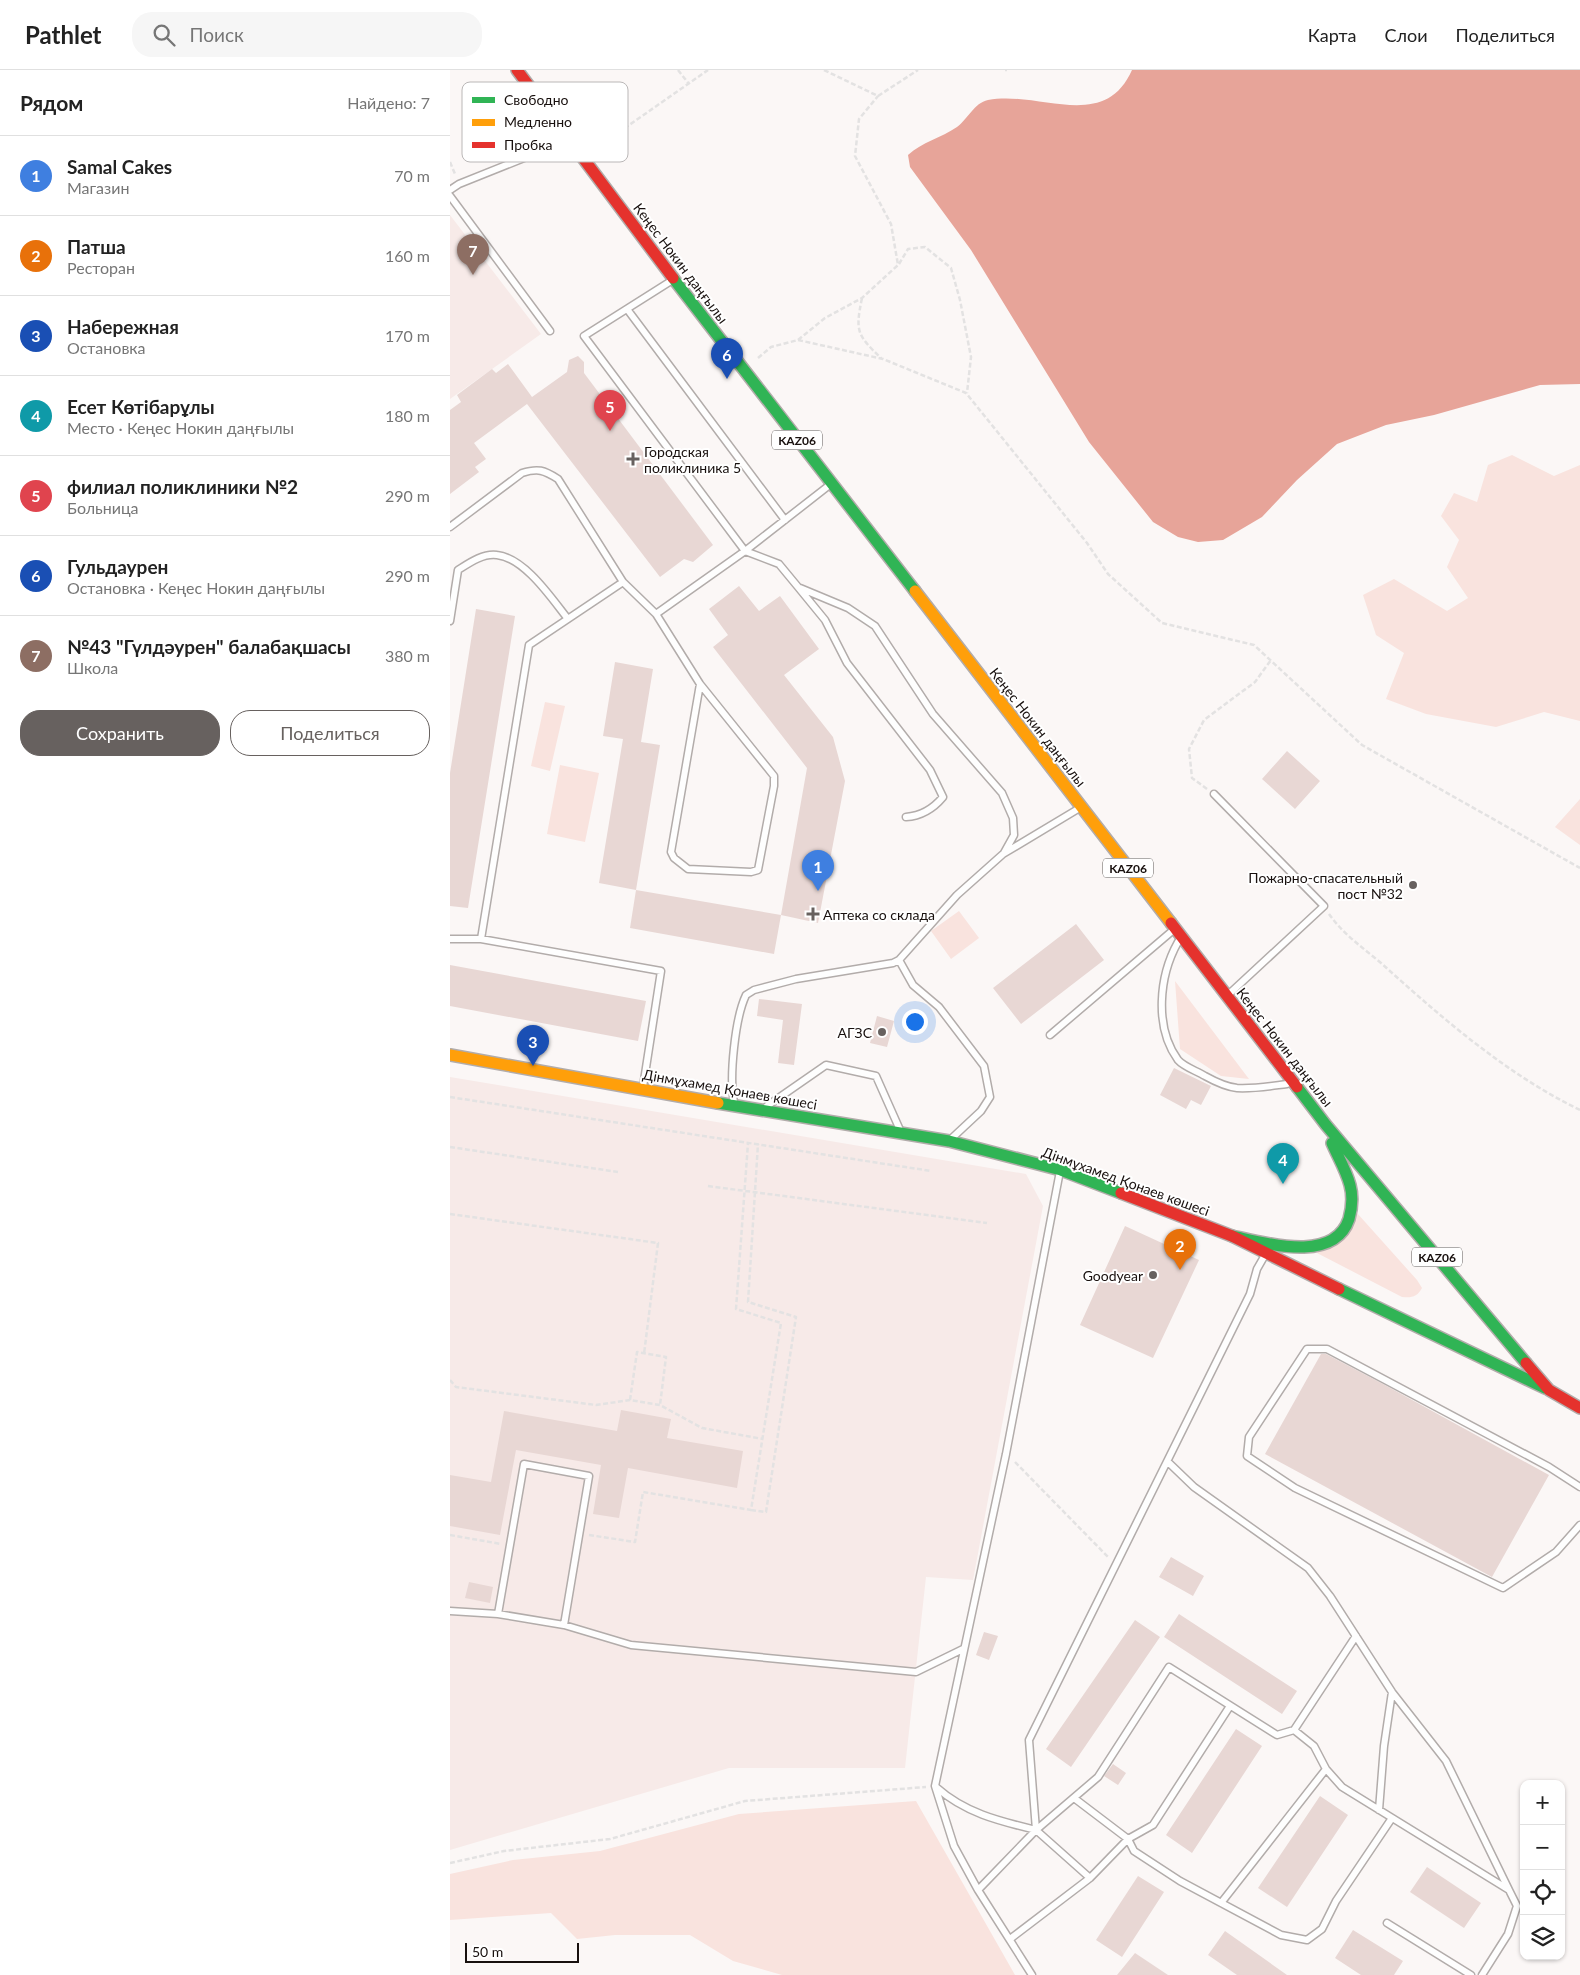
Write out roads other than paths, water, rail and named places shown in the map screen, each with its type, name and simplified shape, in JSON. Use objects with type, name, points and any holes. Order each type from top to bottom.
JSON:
[{"type":"main road","name":"Кеңес Нокин даңғылы","points":[[517,70],[526,82]]},
{"type":"main road","name":"Кеңес Нокин даңғылы","points":[[585,162],[1326,1125],[1549,1390]]},
{"type":"main road","name":"Дінмұхамед Қонаев көшесі","points":[[450,1055],[735,1106],[950,1141],[1060,1170],[1232,1236],[1549,1390],[1580,1408]]},
{"type":"main road","points":[[1232,1236],[1301,1248],[1324,1244],[1339,1236],[1351,1214],[1351,1195],[1326,1125]]},
{"type":"lane","points":[[450,190],[459,184],[514,162]]},
{"type":"lane","points":[[450,196],[550,331]]},
{"type":"lane","points":[[674,279],[584,336],[745,551],[779,564],[825,620],[847,662],[930,770],[943,797],[936,806],[918,816],[906,817]]},
{"type":"lane","points":[[626,309],[784,520]]},
{"type":"lane","points":[[450,527],[522,474],[534,469],[546,471],[558,479],[623,582],[656,614],[700,684],[774,776],[774,786],[758,870],[750,872],[688,869],[674,858],[671,852],[700,684]]},
{"type":"lane","points":[[656,614],[745,551],[831,484]]},
{"type":"lane","points":[[450,621],[458,570],[478,558],[497,555],[518,564],[524,569],[537,581],[568,619]]},
{"type":"lane","points":[[481,939],[529,645],[623,582]]},
{"type":"lane","points":[[798,587],[848,608],[874,626],[933,714],[1002,793],[1013,818],[1014,835],[1003,854]]},
{"type":"lane","points":[[1214,794],[1324,906],[1227,996]]},
{"type":"lane","points":[[735,1106],[732,1091],[737,1029],[746,995],[754,990],[796,979],[893,963],[899,960],[957,895],[1003,854],[1081,807]]},
{"type":"lane","points":[[1050,1035],[1177,933]]},
{"type":"lane","points":[[1177,933],[1163,981],[1162,1010],[1169,1043],[1180,1062],[1211,1079],[1236,1088],[1264,1087],[1293,1082]]},
{"type":"lane","points":[[450,939],[481,939],[661,971],[643,1089]]},
{"type":"lane","points":[[899,960],[913,986],[939,1008],[984,1066],[990,1097],[981,1111],[950,1141]]},
{"type":"lane","points":[[762,1110],[826,1065],[876,1076],[902,1133]]},
{"type":"lane","points":[[1032,1975],[978,1890],[954,1846],[935,1786],[1006,1454],[1060,1170]]},
{"type":"lane","points":[[1036,1830],[1029,1740],[1250,1294],[1257,1269],[1266,1254]]},
{"type":"lane","points":[[1580,1487],[1549,1467],[1326,1349],[1308,1349],[1249,1437],[1247,1456],[1295,1488],[1503,1588],[1556,1552],[1580,1525]]},
{"type":"lane","points":[[1168,1462],[1194,1487],[1308,1568],[1330,1596],[1392,1692],[1446,1761],[1517,1906],[1508,1934],[1482,1975]]},
{"type":"lane","points":[[498,1614],[524,1464],[589,1476],[564,1625]]},
{"type":"lane","points":[[450,1610],[498,1614],[564,1625],[631,1644],[916,1672],[963,1649]]},
{"type":"lane","points":[[978,1890],[1036,1830],[1098,1778],[1169,1667],[1277,1735],[1294,1730],[1356,1636]]},
{"type":"lane","points":[[1379,1810],[1384,1746],[1392,1692]]},
{"type":"lane","points":[[1010,1939],[1090,1878],[1128,1839],[1152,1825],[1230,1706]]},
{"type":"lane","points":[[1294,1730],[1314,1746],[1326,1769],[1342,1787],[1508,1890]]},
{"type":"lane","points":[[1221,1903],[1326,1769]]},
{"type":"lane","points":[[935,1786],[948,1798],[982,1816],[1036,1830],[1090,1878]]},
{"type":"lane","points":[[1074,1798],[1128,1839],[1134,1851],[1180,1881],[1281,1935],[1307,1940],[1322,1929],[1336,1901],[1392,1818]]},
{"type":"lane","points":[[1387,1923],[1470,1975]]},
{"type":"place","name":"№43 \"Гүлдәурен\" балабақшасы","points":[[473,275]]},
{"type":"place","name":"Гульдаурен","points":[[727,379]]},
{"type":"place","name":"филиал поликлиники №2","points":[[610,431]]},
{"type":"place","name":"Городская поликлиника 5","points":[[633,459]]},
{"type":"place","name":"Пожарно-спасательный пост №32","points":[[1413,885]]},
{"type":"place","name":"Samal Cakes","points":[[818,891]]},
{"type":"place","name":"Аптека со склада","points":[[813,914]]},
{"type":"place","name":"АГЗС","points":[[882,1032]]},
{"type":"place","name":"Набережная","points":[[533,1066]]},
{"type":"place","name":"Есет Көтібарұлы","points":[[1283,1184]]},
{"type":"place","name":"Патша","points":[[1180,1270]]},
{"type":"place","name":"Goodyear","points":[[1153,1275]]}]
